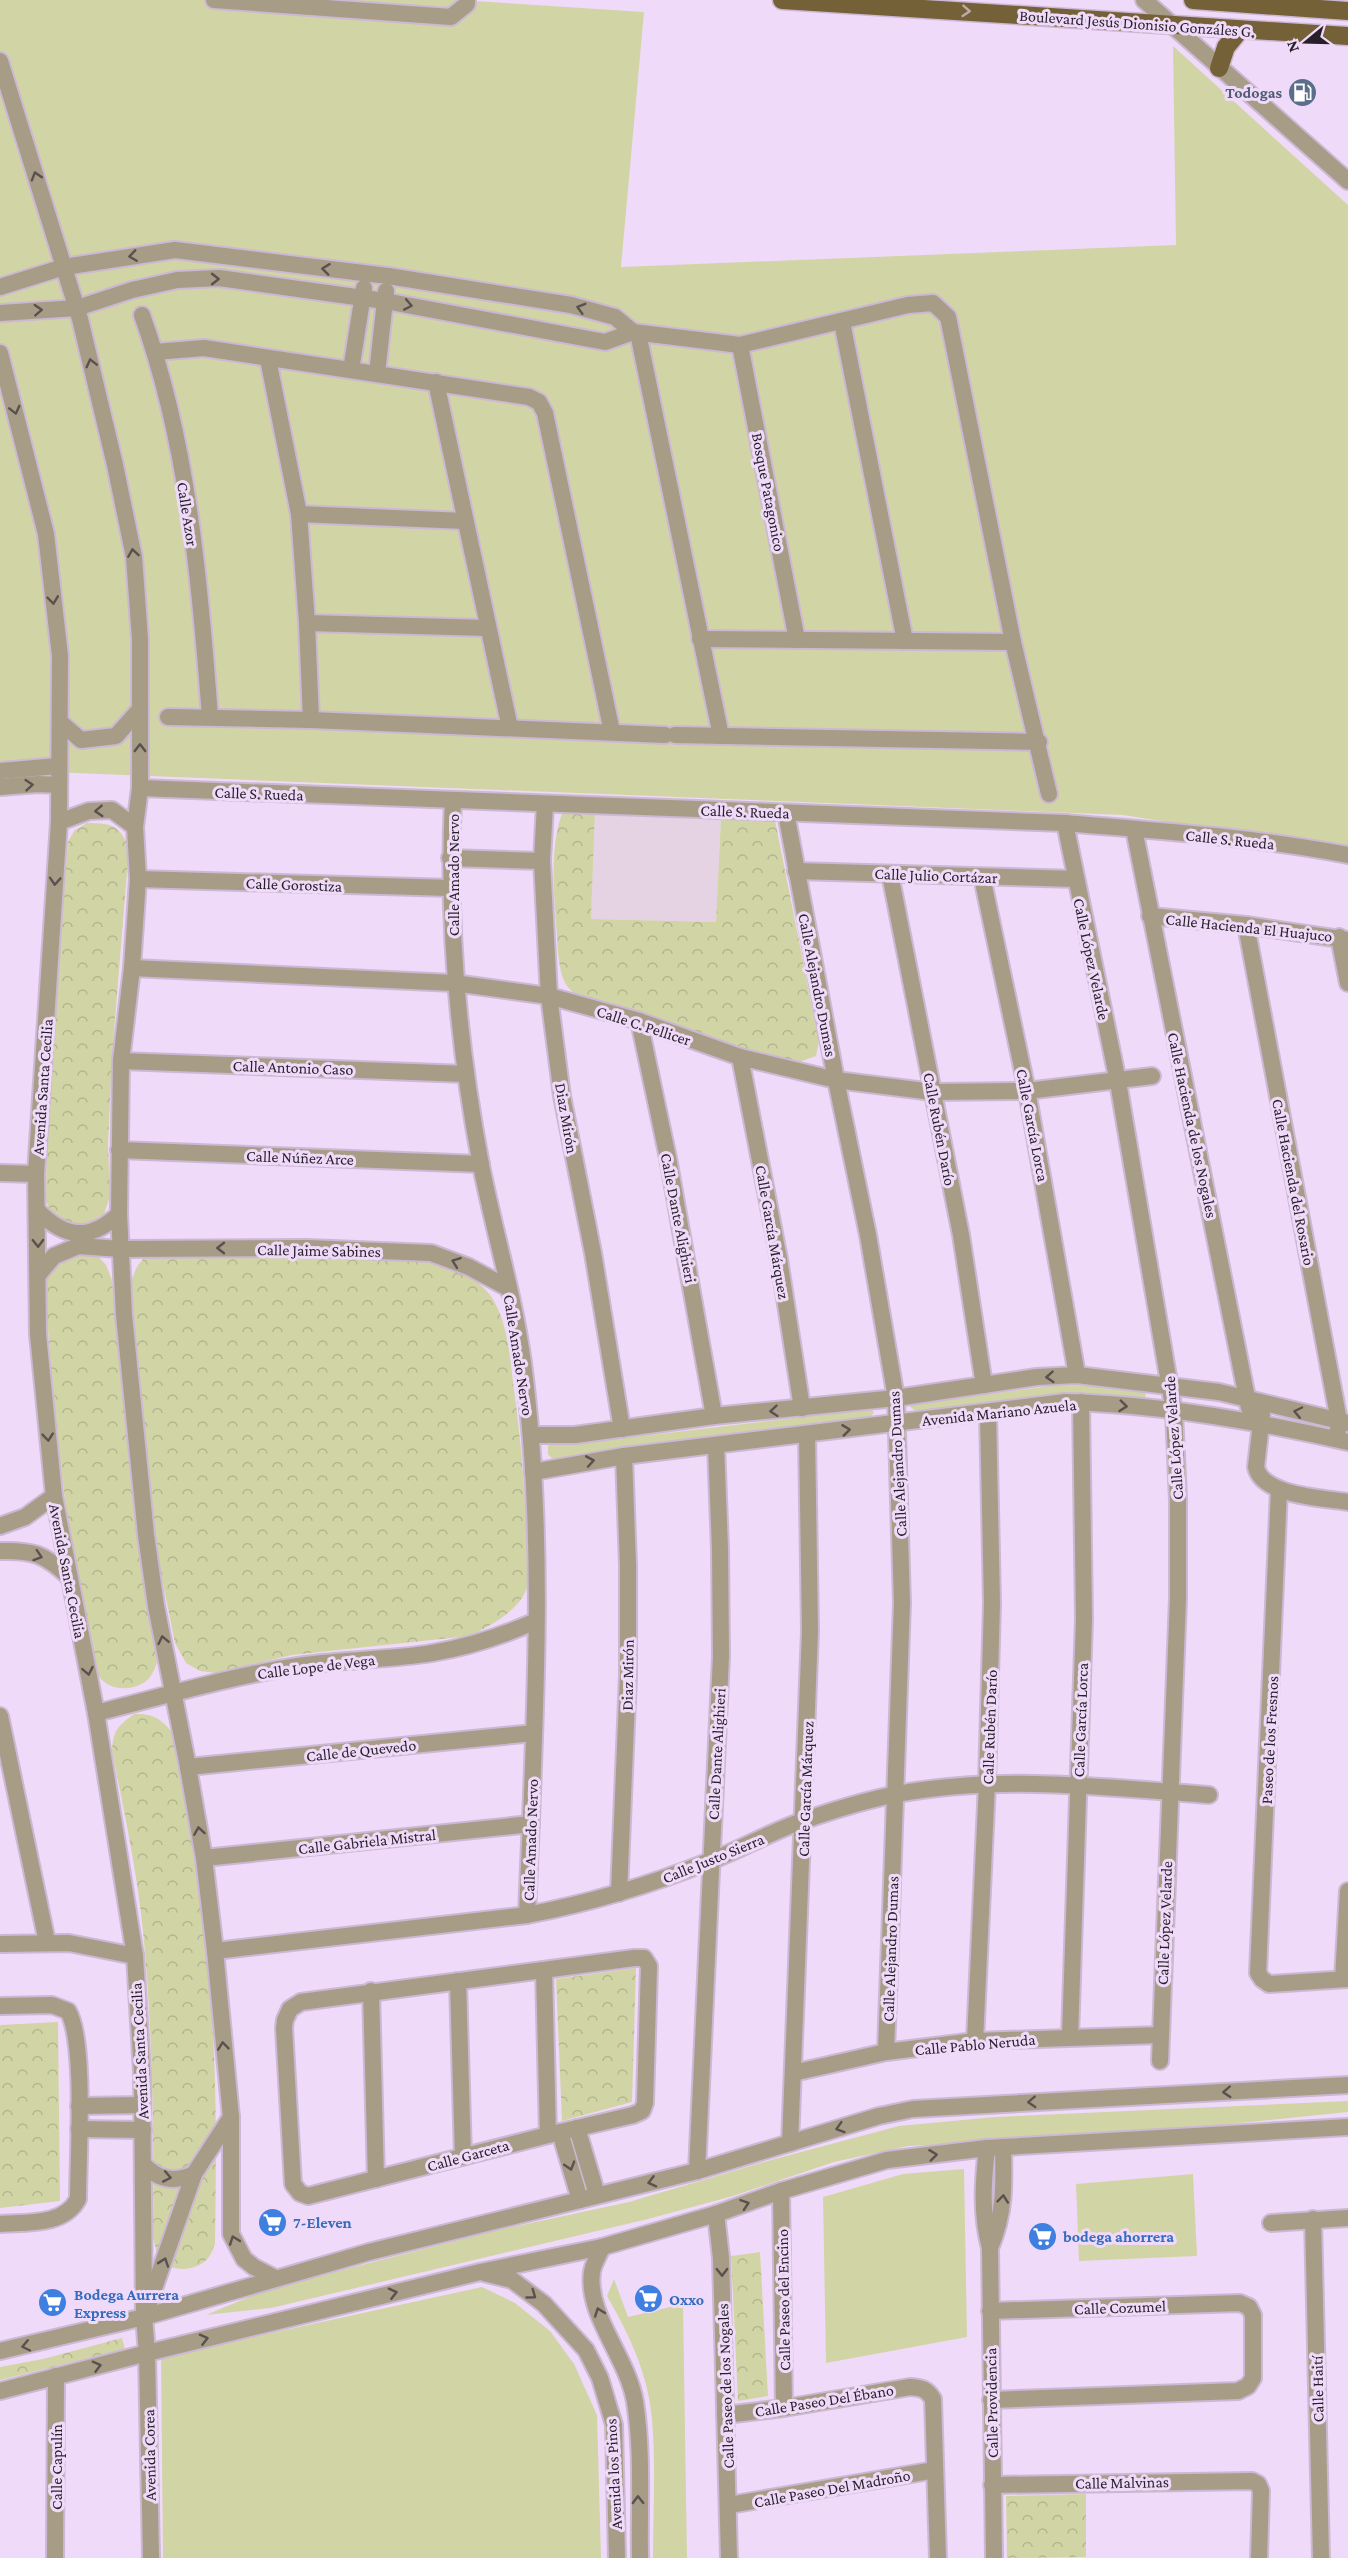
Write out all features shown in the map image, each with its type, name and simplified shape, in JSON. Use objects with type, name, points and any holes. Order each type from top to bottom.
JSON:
[{"type":"main road","name":"Boulevard Jesús Dionisio Gonzáles G.","points":[[782,0],[1348,36]]},
{"type":"main road","name":"Boulevard Jesús Dionisio Gonzáles G.","points":[[1194,0],[1348,11]]},
{"type":"main road","points":[[1219,68],[1226,47],[1240,30]]},
{"type":"street","points":[[214,0],[451,16],[467,3],[466,0]]},
{"type":"street","points":[[1144,0],[1348,181]]},
{"type":"street","points":[[0,61],[77,308],[116,465],[134,557],[140,639],[140,788],[135,827],[138,879],[132,968],[121,1061],[118,1150],[124,1315],[146,1535],[156,1606],[189,1767],[204,1858],[215,1951],[231,2117],[231,2234],[244,2259],[275,2278]]},
{"type":"street","points":[[0,287],[64,267],[175,250],[388,276],[571,305],[615,317],[636,332],[721,736]]},
{"type":"street","points":[[351,370],[366,273]]},
{"type":"street","points":[[377,374],[388,276]]},
{"type":"street","points":[[0,313],[77,308],[132,290],[177,280],[219,278],[362,297],[605,342],[636,332],[740,345],[908,305],[933,303],[948,317],[1013,642],[1039,742],[1049,794]]},
{"type":"street","name":"Calle Azor","points":[[142,315],[155,352],[188,502],[204,635],[210,717]]},
{"type":"street","points":[[842,322],[905,641]]},
{"type":"street","name":"Bosque Patagonico","points":[[740,345],[797,640]]},
{"type":"street","points":[[155,352],[204,348],[268,359],[436,381],[529,397],[539,402],[545,412],[612,732]]},
{"type":"street","name":"Avenida Santa Cecilia","points":[[0,353],[46,534],[60,656],[59,822],[36,1174],[38,1334],[54,1496],[96,1713],[135,1956],[142,2105],[144,2317]]},
{"type":"street","points":[[268,359],[299,514],[311,720]]},
{"type":"street","points":[[436,381],[510,728]]},
{"type":"street","points":[[299,514],[465,521]]},
{"type":"street","points":[[307,623],[487,627]]},
{"type":"street","points":[[700,639],[1013,642]]},
{"type":"street","points":[[60,723],[81,740],[116,736],[140,709]]},
{"type":"street","points":[[168,717],[311,720],[670,735],[1039,742]]},
{"type":"street","points":[[0,771],[58,766]]},
{"type":"street","points":[[0,787],[58,785]]},
{"type":"street","name":"Calle S. Rueda","points":[[140,788],[1065,823],[1317,849],[1348,855]]},
{"type":"street","name":"Calle Amado Nervo","points":[[453,800],[450,858],[454,983],[481,1164],[523,1360],[531,1435],[536,1621],[527,1915]]},
{"type":"street","name":"Diaz Mirón","points":[[545,804],[542,861],[549,996],[562,1096],[593,1253],[622,1429]]},
{"type":"street","points":[[59,822],[89,811],[112,810],[135,827]]},
{"type":"street","name":"Calle Alejandro Dumas","points":[[786,813],[836,1080],[868,1235],[896,1398],[902,1603],[886,2052]]},
{"type":"street","name":"Calle López Velarde","points":[[1065,823],[1118,1082],[1174,1412],[1178,1500],[1178,1598],[1160,2061]]},
{"type":"street","name":"Calle Hacienda de los Nogales","points":[[1134,829],[1150,916],[1256,1402],[1257,1475],[1263,1482],[1279,1490]]},
{"type":"street","points":[[450,858],[542,861]]},
{"type":"street","name":"Calle Julio Cortázar","points":[[796,871],[1076,879]]},
{"type":"street","name":"Calle Rubén Darío","points":[[890,874],[961,1235],[984,1385]]},
{"type":"street","name":"Calle García Lorca","points":[[982,876],[1027,1091],[1077,1375]]},
{"type":"street","name":"Calle Gorostiza","points":[[138,879],[451,888]]},
{"type":"street","name":"Calle Hacienda El Huajuco","points":[[1150,916],[1246,925],[1344,939]]},
{"type":"street","name":"Calle Hacienda del Rosario","points":[[1246,925],[1344,1422],[1343,1441]]},
{"type":"street","points":[[1344,939],[1348,983]]},
{"type":"street","name":"Calle C. Pellicer","points":[[132,968],[454,983],[549,996],[639,1021],[740,1057],[836,1080],[933,1092],[1027,1091],[1118,1082],[1152,1076]]},
{"type":"street","name":"Calle Dante Alighieri","points":[[639,1021],[676,1202],[714,1416]]},
{"type":"street","name":"Calle García Márquez","points":[[740,1057],[779,1259],[802,1408]]},
{"type":"street","name":"Calle Antonio Caso","points":[[121,1061],[466,1074]]},
{"type":"street","name":"Calle Núñez Arce","points":[[118,1150],[481,1164]]},
{"type":"street","points":[[0,1173],[36,1174]]},
{"type":"street","points":[[38,1210],[56,1228],[76,1234],[99,1228],[119,1214]]},
{"type":"street","name":"Calle Jaime Sabines","points":[[38,1275],[54,1256],[69,1248],[91,1246],[121,1249],[307,1248],[431,1253],[469,1267],[508,1288]]},
{"type":"street","name":"Avenida Mariano Azuela","points":[[531,1435],[575,1435],[714,1416],[896,1398],[984,1385],[1077,1375],[1219,1392],[1344,1422]]},
{"type":"street","name":"Calle García Lorca","points":[[1070,2037],[1084,1619],[1081,1402]]},
{"type":"street","name":"Avenida Mariano Azuela","points":[[533,1473],[624,1456],[1050,1403],[1081,1402],[1256,1422],[1343,1441]]},
{"type":"street","name":"Calle Rubén Darío","points":[[975,2041],[987,1783],[992,1603],[988,1412]]},
{"type":"street","name":"Calle García Márquez","points":[[790,2143],[810,1631],[807,1434]]},
{"type":"street","name":"Calle Dante Alighieri","points":[[697,2171],[721,1656],[716,1445]]},
{"type":"street","name":"Diaz Mirón","points":[[620,1893],[628,1664],[628,1565],[624,1456]]},
{"type":"street","points":[[1279,1490],[1348,1502]]},
{"type":"street","name":"Paseo de los Fresnos","points":[[1279,1490],[1258,1973],[1269,1984],[1346,1979]]},
{"type":"street","points":[[0,1526],[25,1517],[54,1496]]},
{"type":"street","points":[[0,1551],[36,1554],[51,1560],[69,1577]]},
{"type":"street","name":"Calle Lope de Vega","points":[[96,1713],[234,1678],[305,1665],[401,1657],[459,1648],[489,1640],[536,1621]]},
{"type":"street","points":[[0,1716],[47,1942]]},
{"type":"street","name":"Calle de Quevedo","points":[[189,1767],[534,1733]]},
{"type":"street","name":"Calle Justo Sierra","points":[[215,1951],[527,1915],[574,1906],[620,1893],[710,1861],[804,1820],[896,1795],[987,1783],[1078,1784],[1209,1795]]},
{"type":"street","name":"Calle Gabriela Mistral","points":[[204,1858],[531,1824]]},
{"type":"street","points":[[1346,1979],[1348,1891]]},
{"type":"street","points":[[0,1944],[47,1942],[90,1945],[135,1956]]},
{"type":"street","name":"Calle Garceta","points":[[371,1991],[301,2002],[290,2009],[285,2020],[292,2184],[308,2196],[642,2111],[645,2103],[649,1966],[644,1958],[544,1970]]},
{"type":"street","points":[[375,2180],[371,1991],[544,1970],[554,2133],[580,2200]]},
{"type":"street","points":[[458,1982],[463,2157]]},
{"type":"street","points":[[0,2007],[52,2006],[68,2011],[76,2028],[79,2106],[78,2199],[73,2209],[51,2220],[0,2224]]},
{"type":"street","name":"Calle Pablo Neruda","points":[[793,2073],[886,2052],[975,2041],[1160,2036]]},
{"type":"street","points":[[0,2351],[144,2317],[275,2278],[697,2171],[879,2116],[913,2109],[1348,2085]]},
{"type":"street","points":[[1266,2090],[1298,2096],[1348,2094]]},
{"type":"street","points":[[79,2106],[142,2105]]},
{"type":"street","points":[[144,2317],[194,2174],[231,2117]]},
{"type":"street","points":[[0,2391],[147,2352],[480,2272],[602,2247],[887,2160],[995,2148],[1348,2127]]},
{"type":"street","points":[[577,2128],[597,2195]]},
{"type":"street","points":[[79,2129],[142,2130]]},
{"type":"street","name":"Calle Providencia","points":[[994,2558],[990,2248],[984,2224],[982,2193],[995,2148]]},
{"type":"street","points":[[143,2164],[161,2178],[183,2179],[194,2174]]},
{"type":"street","name":"Calle Paseo del Encino","points":[[781,2192],[784,2408]]},
{"type":"street","name":"Calle Paseo de los Nogales","points":[[716,2214],[721,2258],[729,2558]]},
{"type":"street","points":[[1271,2223],[1348,2218]]},
{"type":"street","name":"Calle Haití","points":[[1313,2219],[1321,2558]]},
{"type":"street","name":"Avenida los Pinos","points":[[602,2247],[592,2269],[591,2288],[599,2314],[624,2367],[634,2399],[637,2425],[639,2558]]},
{"type":"street","name":"Avenida los Pinos","points":[[480,2272],[512,2280],[544,2304],[586,2350],[600,2378],[614,2425],[618,2558]]},
{"type":"street","name":"Calle Cozumel","points":[[990,2311],[1240,2304],[1249,2307],[1253,2315],[1253,2378],[1248,2386],[1238,2391],[991,2400]]},
{"type":"street","name":"Avenida Corea","points":[[144,2317],[147,2352],[151,2558]]},
{"type":"street","points":[[600,2378],[624,2367]]},
{"type":"street","name":"Calle Capulín","points":[[55,2558],[56,2376]]},
{"type":"street","name":"Calle Paseo Del Ébano","points":[[724,2415],[784,2408],[910,2387],[923,2388],[933,2399],[935,2470]]},
{"type":"street","points":[[935,2470],[938,2558]]},
{"type":"street","name":"Calle Paseo Del Madroño","points":[[729,2505],[935,2470]]},
{"type":"street","name":"Calle Malvinas","points":[[992,2485],[1252,2481],[1258,2484],[1261,2491],[1259,2558]]},
{"type":"shaded area","points":[[595,812],[721,817],[716,922],[591,919]]},
{"type":"green space","points":[[0,0],[458,0],[644,12],[621,267],[1176,245],[1173,46],[1348,205],[1348,851],[1123,815],[0,770]]},
{"type":"green space","points":[[595,812],[591,919],[716,922],[721,817],[775,820],[819,1042],[816,1056],[799,1062],[731,1045],[625,1007],[574,993],[566,985],[558,953],[554,883],[557,830],[562,813]]},
{"type":"green space","points":[[87,823],[114,827],[122,834],[129,848],[112,1056],[108,1145],[110,1196],[104,1214],[87,1224],[68,1228],[53,1217],[46,1201],[47,1101],[68,842],[74,831]]},
{"type":"green space","points":[[156,1250],[432,1262],[461,1272],[486,1290],[501,1316],[510,1353],[523,1469],[528,1580],[524,1595],[518,1603],[494,1623],[469,1636],[292,1655],[215,1673],[200,1671],[186,1663],[175,1643],[160,1569],[148,1477],[131,1283],[139,1264]]},
{"type":"green space","points":[[68,1252],[96,1254],[106,1265],[112,1280],[132,1495],[157,1662],[152,1675],[146,1681],[128,1688],[117,1688],[107,1684],[96,1671],[73,1560],[56,1424],[45,1288],[48,1272]]},
{"type":"green space","points":[[1093,1385],[1140,1391],[1145,1393],[1146,1397],[1140,1399],[1091,1394],[1051,1395],[916,1411],[910,1407],[913,1404],[1050,1386]]},
{"type":"green space","points":[[869,1409],[874,1412],[871,1417],[578,1454],[553,1460],[548,1454],[548,1446],[552,1443],[574,1444]]},
{"type":"green space","points":[[134,1714],[155,1717],[171,1731],[198,1881],[211,1996],[216,2113],[215,2244],[204,2262],[184,2269],[164,2262],[158,2255],[153,2238],[152,2085],[143,1931],[130,1841],[112,1751],[117,1729]]},
{"type":"green space","points":[[636,1968],[632,2102],[562,2121],[556,1979]]},
{"type":"green space","points":[[58,2022],[60,2201],[0,2208],[0,2025]]},
{"type":"green space","points":[[1348,2101],[1348,2112],[1093,2138],[908,2146],[834,2162],[733,2196],[648,2219],[271,2308],[206,2315],[268,2289],[494,2231],[629,2202],[771,2160],[899,2126],[995,2117]]},
{"type":"green space","points":[[964,2169],[967,2337],[826,2363],[823,2197],[903,2174]]},
{"type":"green space","points":[[1193,2174],[1197,2256],[1079,2261],[1076,2184]]},
{"type":"green space","points":[[760,2252],[768,2396],[738,2401],[731,2256]]},
{"type":"green space","points":[[614,2279],[628,2317],[683,2304],[687,2558],[653,2558],[654,2454],[650,2404],[637,2356],[607,2296]]},
{"type":"green space","points":[[482,2287],[515,2303],[550,2331],[574,2364],[597,2415],[601,2558],[163,2558],[161,2357]]},
{"type":"green space","points":[[122,2338],[125,2349],[0,2380],[0,2367],[43,2359]]},
{"type":"green space","points":[[1086,2494],[1086,2557],[1007,2558],[1006,2496]]},
{"type":"place","name":"Todogas","points":[[1303,92]]},
{"type":"place","name":"7-Eleven","points":[[272,2222]]},
{"type":"place","name":"bodega ahorrera","points":[[1042,2236]]},
{"type":"place","name":"Oxxo","points":[[648,2299]]},
{"type":"place","name":"Bodega Aurrera Express","points":[[53,2303]]}]
